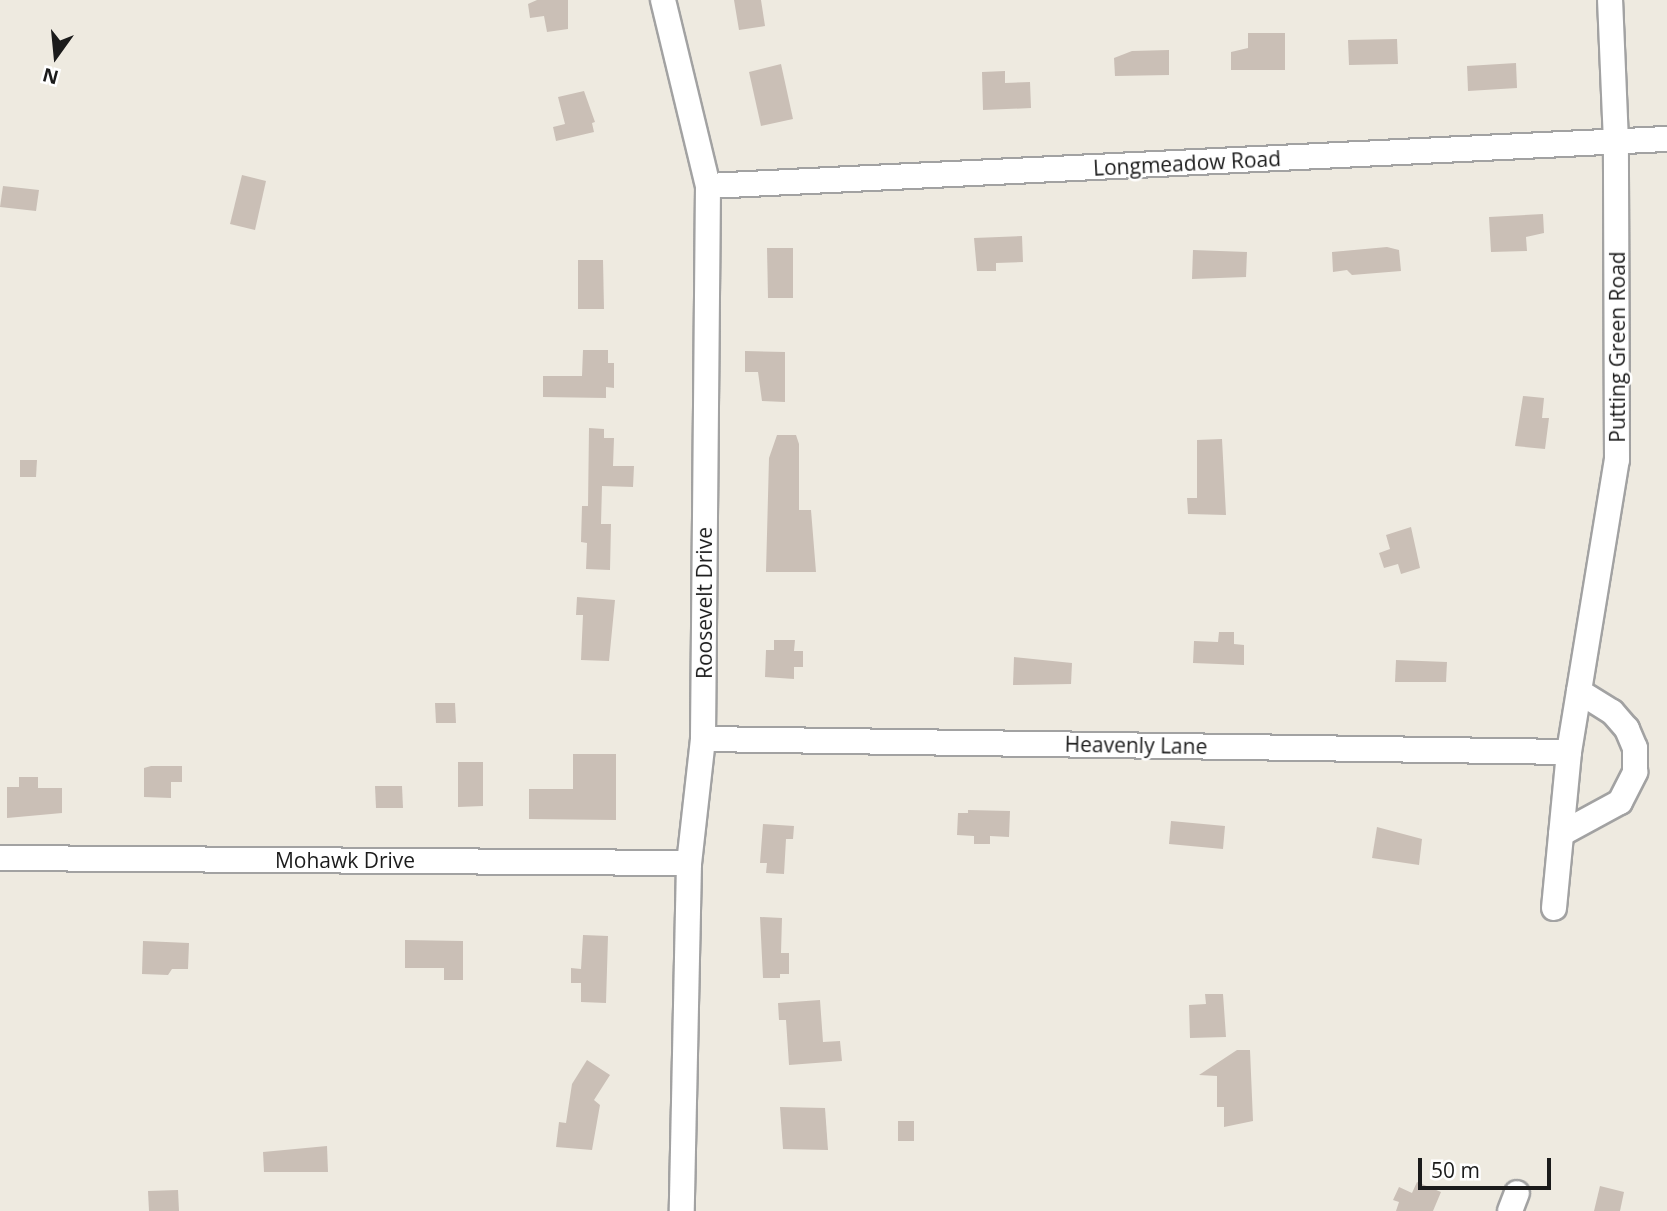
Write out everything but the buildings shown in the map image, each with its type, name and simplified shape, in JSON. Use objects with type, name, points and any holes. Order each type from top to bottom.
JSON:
[{"type":"street","name":"Roosevelt Drive","points":[[663,0],[708,186],[703,739],[689,863],[682,1211]]},
{"type":"street","name":"Putting Green Road","points":[[1554,908],[1569,752],[1617,460],[1616,142],[1610,0]]},
{"type":"street","name":"Longmeadow Road","points":[[708,186],[1667,139]]},
{"type":"street","points":[[1561,834],[1620,802],[1635,772],[1635,748],[1627,729],[1579,691]]},
{"type":"street","name":"Heavenly Lane","points":[[703,739],[1569,752]]},
{"type":"street","name":"Mohawk Drive","points":[[0,858],[689,863]]}]
